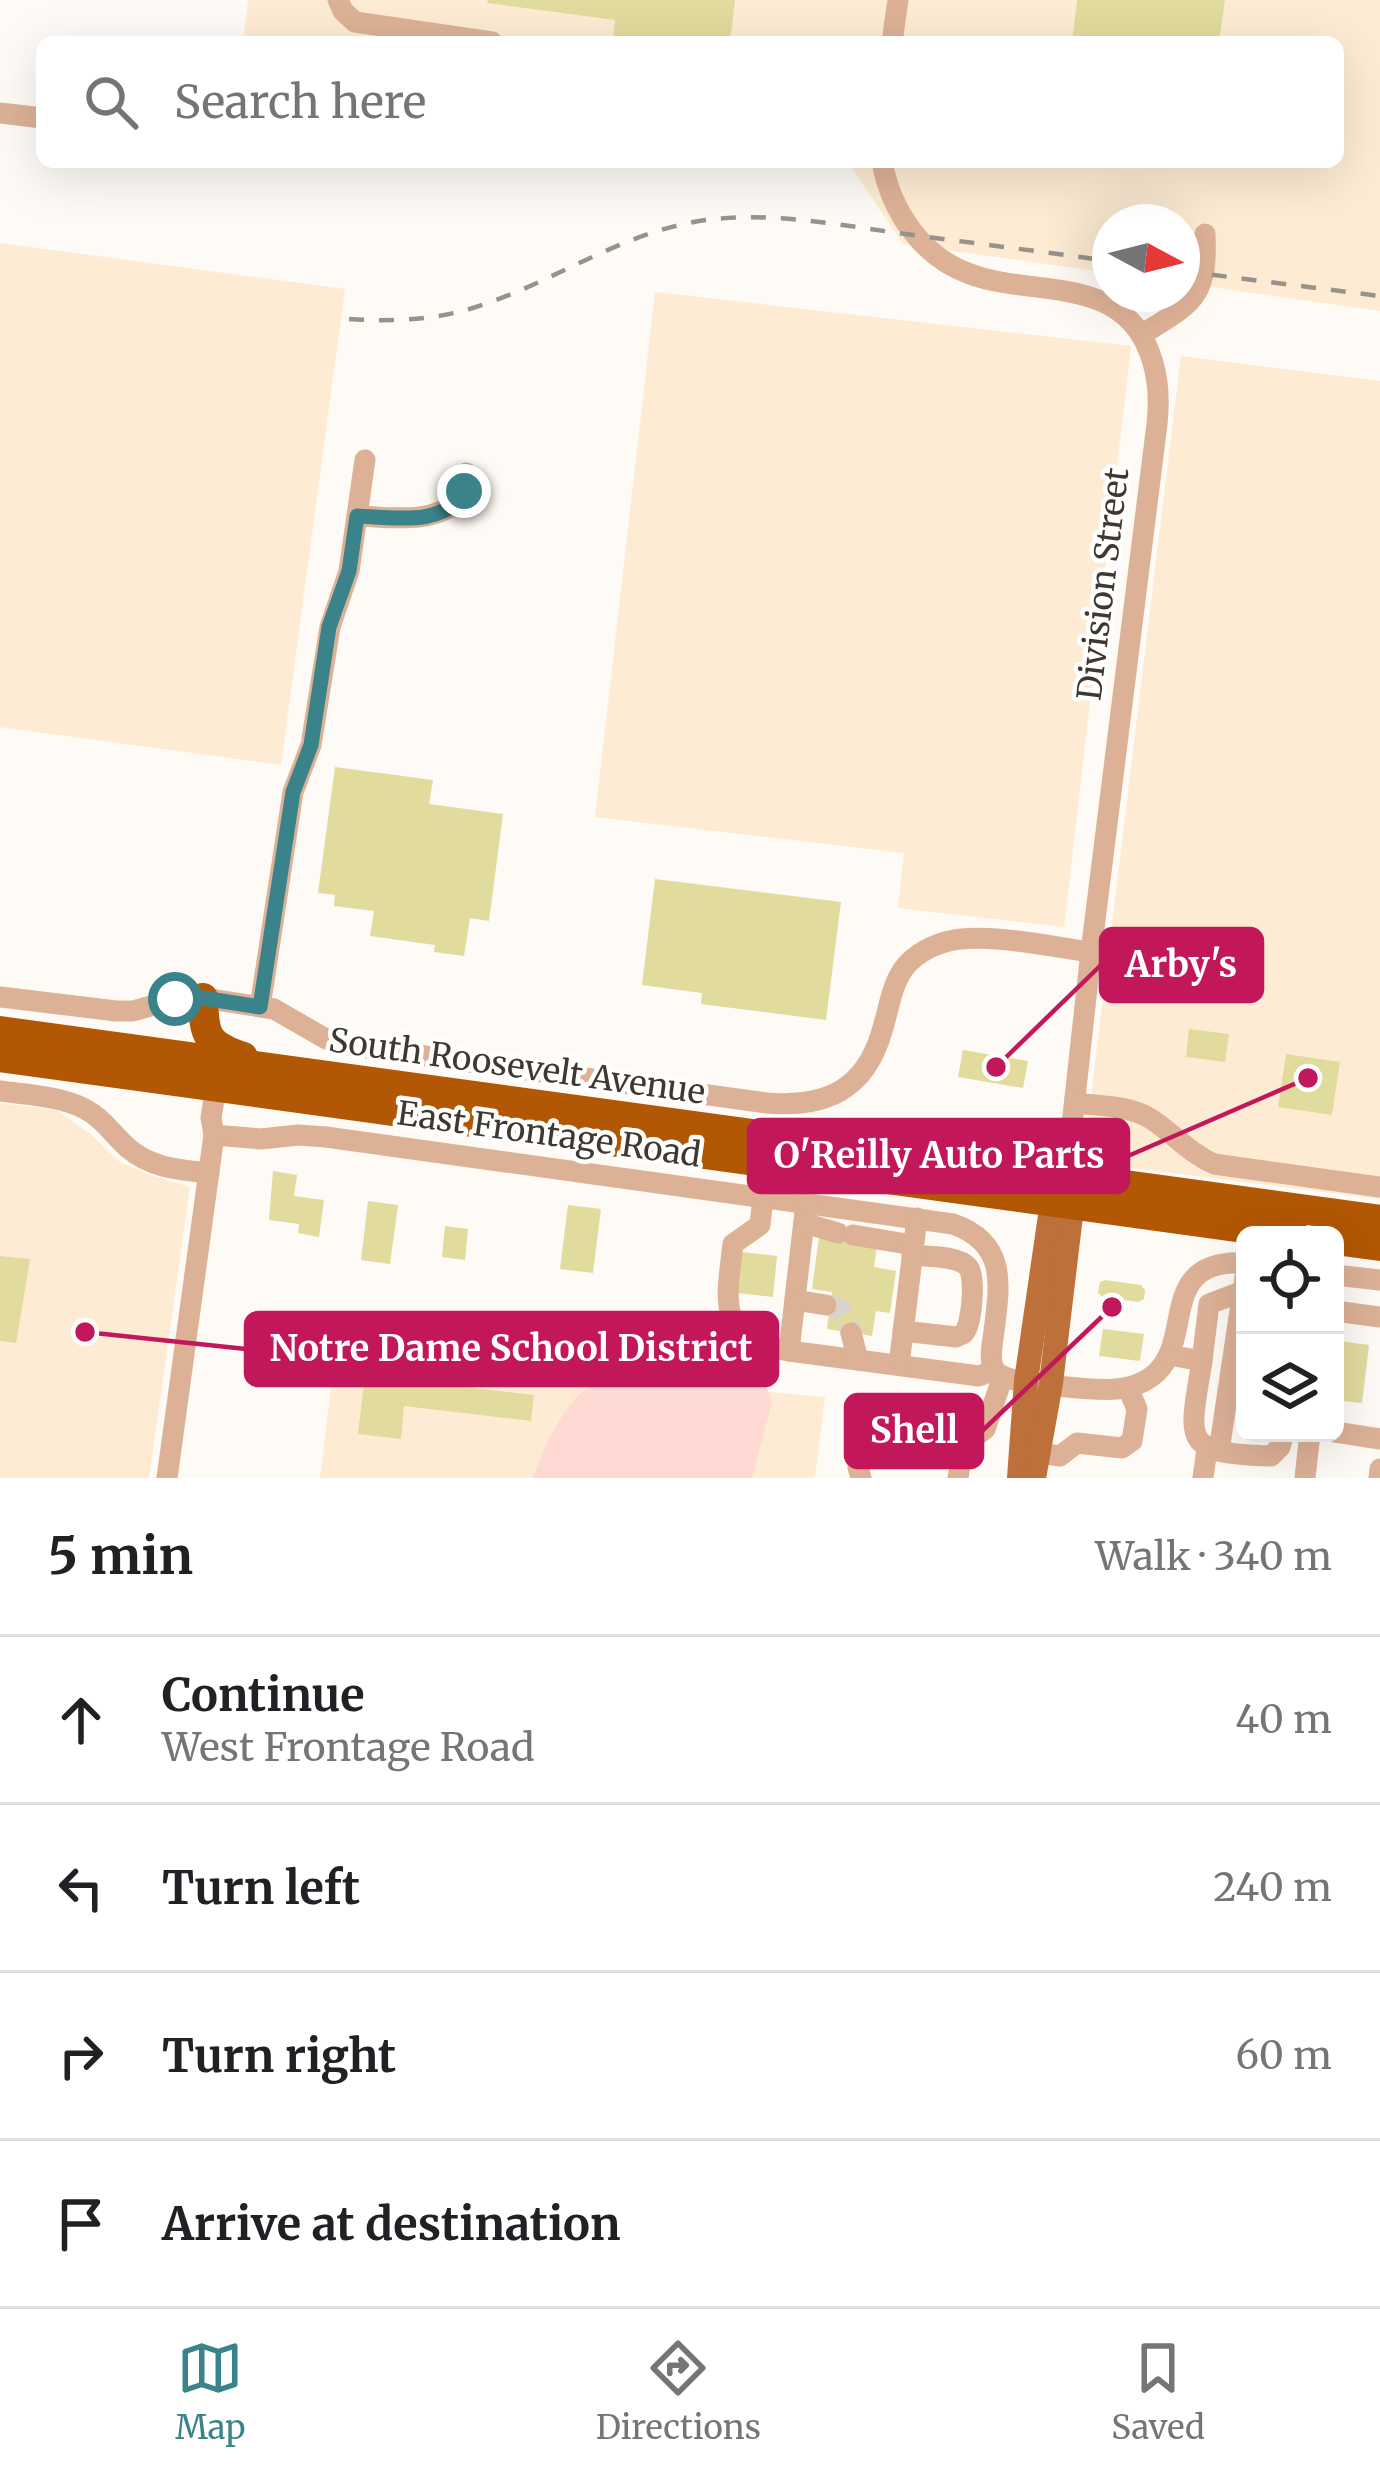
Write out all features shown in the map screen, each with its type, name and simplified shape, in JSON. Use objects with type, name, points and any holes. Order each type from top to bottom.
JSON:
[{"type":"highway","points":[[163,1054],[184,1037],[203,1010]]},
{"type":"highway","points":[[125,1074],[174,1072],[189,1065],[195,1058],[203,1010]]},
{"type":"highway","points":[[203,1010],[207,1035],[217,1047],[277,1070]]},
{"type":"highway","name":"South Roosevelt Avenue","points":[[0,1031],[351,1080],[1243,1226]]},
{"type":"highway","name":"South Roosevelt Avenue","points":[[0,1057],[1064,1195],[1380,1220]]},
{"type":"highway","points":[[216,1087],[244,1075],[351,1080]]},
{"type":"highway","points":[[1344,1241],[1380,1246]]},
{"type":"main road","name":"Division Street","points":[[1019,1478],[1019,1378],[1064,1195]]},
{"type":"main road","name":"Division Street","points":[[1019,1378],[1037,1466]]},
{"type":"street","points":[[338,0],[355,22],[451,36]]},
{"type":"street","points":[[893,36],[898,0]]},
{"type":"street","points":[[0,113],[36,117]]},
{"type":"street","points":[[884,168],[899,211],[940,259],[980,277],[1102,301],[1124,315],[1141,335],[1183,309],[1197,293],[1204,274],[1205,234]]},
{"type":"street","name":"Division Street","points":[[1064,1195],[1159,404],[1156,374],[1141,335]]},
{"type":"street","points":[[260,1007],[293,792],[311,745],[329,627],[349,571],[365,460]]},
{"type":"street","points":[[357,516],[409,518],[440,512],[460,500],[466,473]]},
{"type":"street","points":[[0,997],[116,1011],[175,999],[203,1010],[260,1007],[281,1011],[326,1039],[353,1046],[805,1105],[840,1090],[864,1068],[876,1048],[898,977],[928,949],[966,939],[1091,952]]},
{"type":"street","points":[[167,1478],[214,1135],[216,1087]]},
{"type":"street","points":[[0,1091],[79,1106],[97,1116],[142,1158],[164,1167],[209,1173]]},
{"type":"street","points":[[214,1135],[228,1110],[250,1091]]},
{"type":"street","points":[[1075,1103],[1135,1111],[1192,1153],[1223,1166],[1380,1187]]},
{"type":"street","name":"East Frontage Road","points":[[214,1135],[326,1136],[764,1197],[805,1213],[917,1218],[966,1228],[991,1252],[999,1279],[992,1345],[1019,1378],[985,1429],[963,1446],[958,1478]]},
{"type":"street","points":[[764,1197],[760,1226],[733,1244],[726,1301],[738,1331],[764,1347],[789,1352],[1107,1390],[1128,1388],[1157,1372],[1169,1355],[1189,1285],[1207,1269],[1236,1264]]},
{"type":"street","points":[[789,1352],[805,1213],[846,1234],[958,1260],[968,1267],[972,1299],[964,1334],[903,1331]]},
{"type":"street","points":[[899,1365],[917,1218]]},
{"type":"street","points":[[1344,1275],[1380,1280]]},
{"type":"street","points":[[1236,1292],[1209,1304],[1192,1423],[1197,1439],[1213,1450],[1271,1456],[1281,1442]]},
{"type":"street","points":[[795,1300],[826,1305]]},
{"type":"street","points":[[1344,1312],[1380,1317]]},
{"type":"street","points":[[1203,1478],[1213,1450],[1236,1330]]},
{"type":"street","points":[[851,1333],[858,1360]]},
{"type":"street","points":[[1169,1355],[1202,1361]]},
{"type":"street","points":[[1037,1466],[1077,1443],[1122,1448],[1132,1441],[1137,1409],[1128,1388]]},
{"type":"street","points":[[861,1478],[858,1467],[867,1406]]},
{"type":"street","points":[[1344,1433],[1380,1438]]},
{"type":"street","points":[[1305,1478],[1309,1442]]},
{"type":"street","points":[[1379,1478],[1380,1468]]},
{"type":"shaded area","points":[[248,0],[1380,0],[1380,311],[1200,286],[1200,204],[1092,204],[1092,270],[903,244],[852,168],[1344,168],[1344,36],[244,36]]},
{"type":"shaded area","points":[[0,243],[345,289],[281,765],[0,727]]},
{"type":"shaded area","points":[[655,292],[1131,346],[1064,927],[898,908],[904,853],[595,817]]},
{"type":"shaded area","points":[[1181,356],[1380,381],[1380,1199],[1083,1162]]},
{"type":"shaded area","points":[[0,1103],[57,1110],[120,1162],[190,1187],[149,1478],[0,1478]]},
{"type":"shaded area","points":[[425,1313],[564,1334],[562,1351],[763,1378],[769,1392],[825,1397],[815,1478],[320,1478],[339,1322],[423,1334]]},
{"type":"shaded area","points":[[661,1363],[763,1378],[772,1402],[752,1478],[533,1478],[551,1435],[569,1406],[591,1384]]},
{"type":"building","points":[[735,0],[731,36],[614,36],[615,20],[487,3]]},
{"type":"building","points":[[1077,0],[1225,0],[1220,36],[1073,36]]},
{"type":"building","points":[[335,767],[433,780],[429,804],[503,814],[489,921],[470,918],[464,956],[434,952],[435,945],[370,936],[374,911],[334,906],[335,895],[318,893]]},
{"type":"building","points":[[655,879],[841,902],[826,1020],[701,1004],[702,993],[642,985]]},
{"type":"building","points":[[1189,1029],[1229,1034],[1225,1062],[1186,1057]]},
{"type":"building","points":[[963,1050],[1028,1061],[1023,1088],[958,1077]]},
{"type":"building","points":[[1286,1054],[1340,1062],[1332,1115],[1278,1107]]},
{"type":"building","points":[[273,1171],[297,1175],[294,1196],[324,1200],[319,1237],[298,1233],[299,1224],[269,1220]]},
{"type":"building","points":[[368,1201],[398,1205],[390,1264],[361,1260]]},
{"type":"building","points":[[568,1205],[601,1209],[593,1273],[560,1269]]},
{"type":"building","points":[[445,1226],[468,1229],[465,1260],[442,1257]]},
{"type":"building","points":[[819,1237],[877,1246],[874,1267],[896,1271],[890,1313],[876,1311],[872,1336],[827,1329],[832,1292],[812,1289]]},
{"type":"building","points":[[742,1252],[777,1256],[773,1297],[737,1293]]},
{"type":"building","points":[[0,1256],[30,1259],[16,1343],[0,1341]]},
{"type":"building","points":[[1105,1280],[1141,1285],[1144,1299],[1103,1297],[1098,1293]]},
{"type":"building","points":[[1103,1329],[1144,1334],[1140,1361],[1099,1356]]},
{"type":"building","points":[[1344,1342],[1369,1345],[1362,1403],[1344,1401]]},
{"type":"building","points":[[366,1366],[409,1371],[408,1380],[534,1395],[531,1421],[404,1406],[401,1439],[358,1434]]},
{"type":"tunnel","points":[[826,1305],[844,1313],[851,1333]]},
{"type":"railway","points":[[349,319],[452,314],[512,294],[643,236],[723,218],[819,222],[1092,259]]},
{"type":"railway","points":[[1200,273],[1380,296]]},
{"type":"place","name":"Arby's","points":[[996,1067]]},
{"type":"place","name":"O'Reilly Auto Parts","points":[[1308,1078]]},
{"type":"place","name":"Shell","points":[[1112,1307]]},
{"type":"place","name":"Notre Dame School District","points":[[85,1332]]},
{"type":"route","points":[[175,999],[203,998],[260,1007],[293,792],[311,745],[329,627],[349,571],[357,516],[424,517],[453,507],[464,491]]}]
